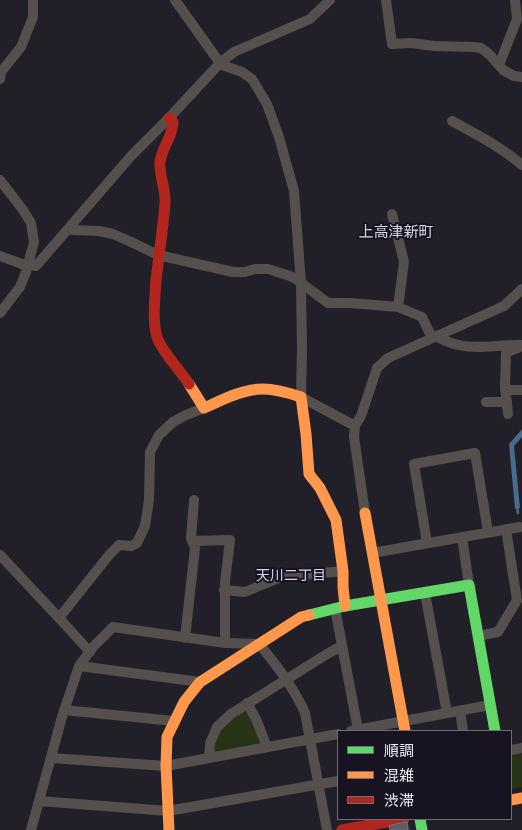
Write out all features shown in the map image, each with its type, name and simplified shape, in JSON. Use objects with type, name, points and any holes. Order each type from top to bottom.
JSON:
[{"type":"street","points":[[0,79],[2,72],[21,47],[33,17],[34,0]]},
{"type":"street","points":[[175,0],[220,63],[242,72],[252,79],[267,104],[279,137],[294,191],[301,283],[302,350],[300,397],[306,434],[309,474],[320,488],[336,520],[343,571],[340,607],[342,646],[354,730]]},
{"type":"street","points":[[0,256],[36,266],[131,156],[220,63],[234,52],[310,19],[330,0]]},
{"type":"street","points":[[386,0],[392,44],[481,48],[503,70],[514,76],[522,77]]},
{"type":"street","points":[[499,65],[517,19],[515,0]]},
{"type":"street","points":[[169,118],[173,122],[173,128],[162,153],[160,163],[165,201],[154,302],[157,337],[165,352],[204,408]]},
{"type":"street","points":[[452,121],[485,139],[512,156],[522,165]]},
{"type":"street","points":[[0,180],[23,210],[30,223],[34,242],[20,287],[0,313]]},
{"type":"street","points":[[392,214],[404,262],[398,307]]},
{"type":"street","points":[[69,228],[72,230],[99,231],[113,234],[158,256],[233,272],[268,269],[290,276],[328,303],[398,307],[422,317],[434,338],[460,346],[480,347],[509,344],[522,346]]},
{"type":"street","points":[[404,726],[365,513],[354,437],[356,426],[377,368],[388,358],[504,306],[522,288]]},
{"type":"street","points":[[508,414],[505,390],[506,353],[522,346]]},
{"type":"street","points":[[58,618],[119,545],[131,546],[137,543],[145,526],[149,500],[150,452],[159,435],[173,422],[223,400],[259,389],[279,391],[300,397],[356,426]]},
{"type":"street","points":[[505,390],[522,390]]},
{"type":"street","points":[[486,402],[507,402]]},
{"type":"street","points":[[427,543],[414,464],[476,453],[488,532]]},
{"type":"street","points":[[185,638],[195,548],[191,538],[194,500]]},
{"type":"street","points":[[372,553],[488,532],[521,528]]},
{"type":"street","points":[[478,636],[498,632],[519,600],[506,529]]},
{"type":"street","points":[[462,537],[495,730]]},
{"type":"street","points":[[192,541],[230,540],[224,590],[225,643]]},
{"type":"street","points":[[0,555],[90,652]]},
{"type":"street","points":[[224,590],[245,592],[281,577],[343,571]]},
{"type":"street","points":[[169,830],[166,766],[167,737],[184,702],[200,682],[301,617],[340,607],[469,585]]},
{"type":"street","points":[[425,593],[447,713]]},
{"type":"street","points":[[31,830],[64,710],[79,666],[93,647],[113,627],[225,643],[259,644]]},
{"type":"street","points":[[259,644],[285,679],[305,713],[326,830]]},
{"type":"street","points":[[209,758],[210,743],[217,727],[231,714],[285,679],[342,646]]},
{"type":"street","points":[[79,666],[200,682]]},
{"type":"street","points":[[248,703],[267,747]]},
{"type":"street","points":[[364,730],[404,726],[447,713],[490,705]]},
{"type":"street","points":[[64,710],[174,720]]},
{"type":"street","points":[[460,711],[464,730]]},
{"type":"street","points":[[50,758],[166,766],[337,734]]},
{"type":"street","points":[[40,801],[168,811],[337,780]]},
{"type":"street","points":[[342,830],[398,820]]},
{"type":"green space","points":[[248,709],[261,744],[215,753],[213,750],[216,737],[228,720]]},
{"type":"green space","points":[[512,753],[522,754],[522,787],[512,789]]},
{"type":"water","points":[[522,429],[522,437],[514,446],[520,508],[515,509],[509,444]]},
{"type":"building","points":[[407,822],[408,830],[390,830],[389,826]]},
{"type":"waterway","points":[[517,505],[518,513]]},
{"type":"traffic: fast","points":[[309,615],[345,606],[469,585],[495,730]]},
{"type":"traffic: fast","points":[[420,820],[422,830]]},
{"type":"traffic: slow","points":[[189,384],[204,408],[255,389],[278,390],[301,397],[309,474],[320,488],[336,520],[343,571],[345,606]]},
{"type":"traffic: slow","points":[[365,513],[405,730]]},
{"type":"traffic: slow","points":[[169,830],[166,766],[167,737],[184,702],[200,682],[301,617],[309,615]]},
{"type":"traffic: slow","points":[[512,800],[522,798]]},
{"type":"traffic: jam","points":[[169,118],[173,122],[173,127],[160,162],[165,203],[156,280],[155,323],[159,343],[189,384]]},
{"type":"traffic: jam","points":[[342,830],[398,820]]},
{"type":"district","name":"上高津新町","points":[[396,232]]},
{"type":"district","name":"天川二丁目","points":[[291,575]]}]
